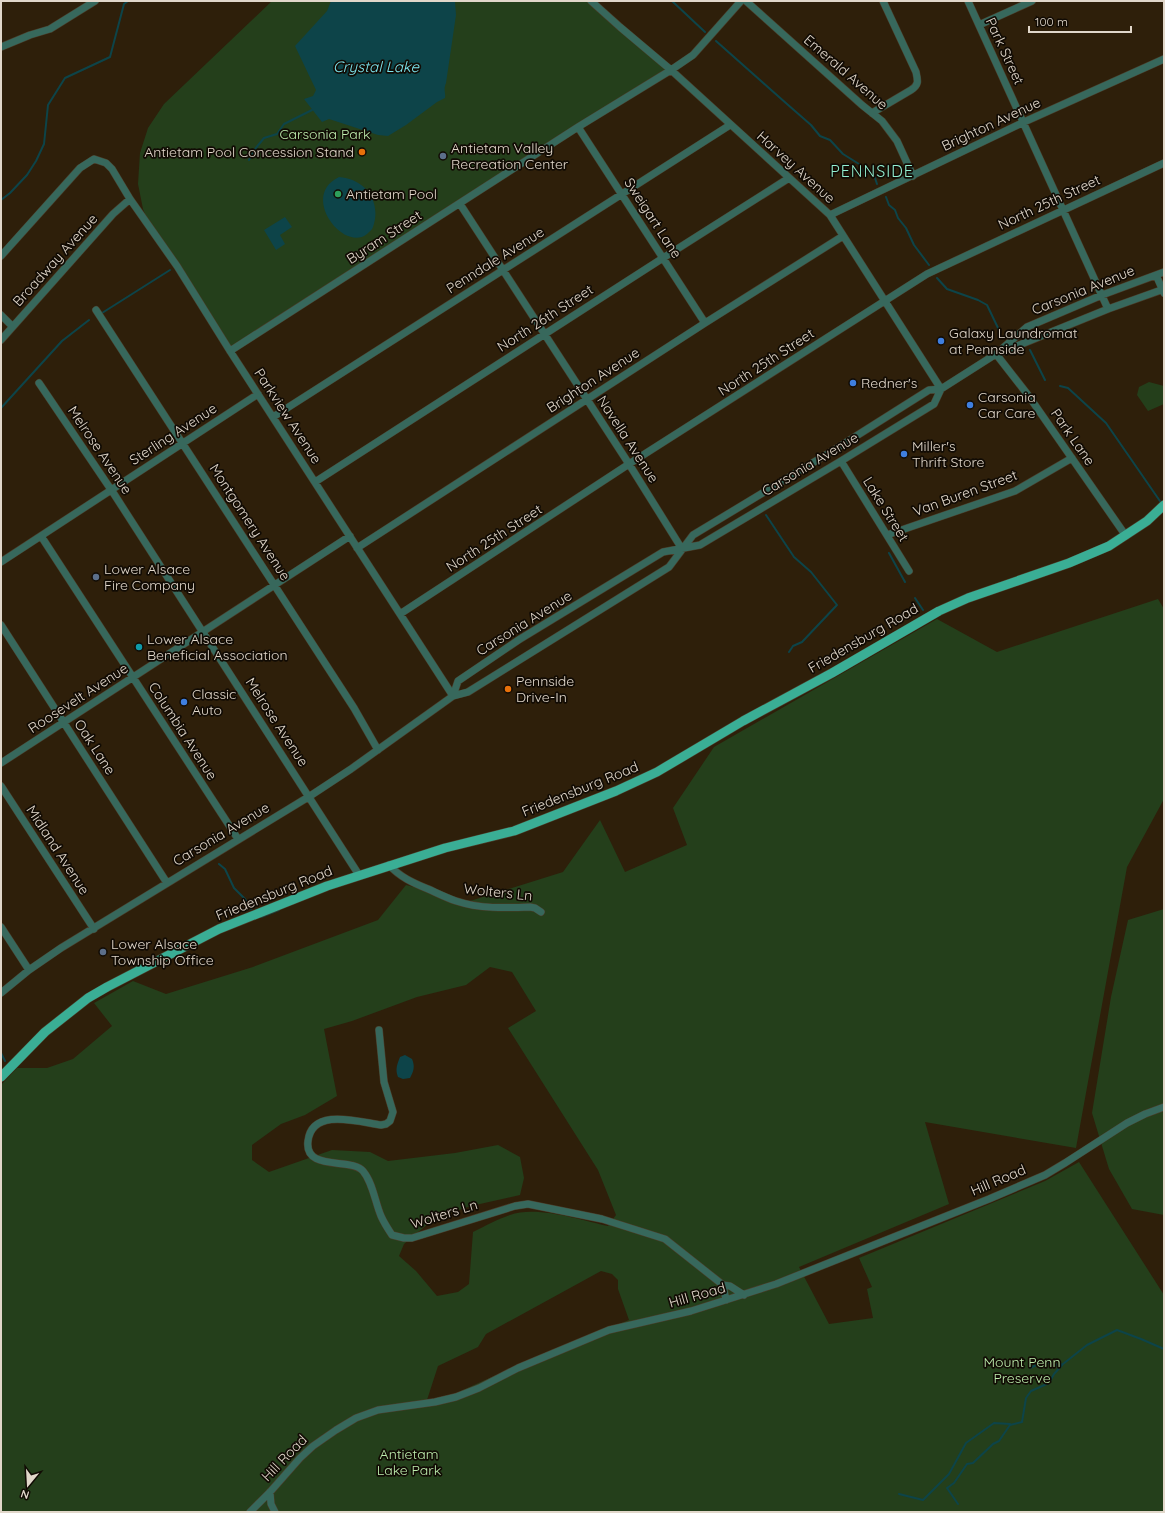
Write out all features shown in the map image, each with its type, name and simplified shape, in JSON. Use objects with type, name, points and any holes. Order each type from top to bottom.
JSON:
[{"type":"main road","name":"Friedensburg Road","points":[[1,1077],[27,1049],[59,1020],[88,998],[219,929],[285,902],[389,865],[445,848],[514,831],[568,811],[627,786],[657,772],[743,721],[832,673],[939,611],[968,598],[1092,554],[1126,536],[1164,505]]},
{"type":"street","points":[[1,47],[30,35],[50,29],[87,4],[95,1]]},
{"type":"street","name":"Harvey Avenue","points":[[591,1],[671,70],[830,216],[884,302],[941,388]]},
{"type":"street","name":"Byram Street","points":[[230,351],[578,127],[693,55],[741,1]]},
{"type":"street","name":"Emerald Avenue","points":[[746,1],[882,121],[897,141],[913,176]]},
{"type":"street","points":[[872,112],[916,87],[918,82],[916,72],[883,1]]},
{"type":"street","name":"Park Street","points":[[968,1],[1108,309]]},
{"type":"street","points":[[979,25],[1030,2]]},
{"type":"street","name":"Brighton Avenue","points":[[830,216],[1024,122],[1164,59]]},
{"type":"street","name":"Penndale Avenue","points":[[273,417],[730,125]]},
{"type":"street","name":"Sweigart Lane","points":[[578,127],[705,323]]},
{"type":"street","name":"Parkview Avenue","points":[[1,256],[80,168],[94,159],[106,163],[112,169],[130,199],[177,266],[230,351],[454,696]]},
{"type":"street","name":"North 25th Street","points":[[400,614],[629,464],[927,274],[1164,163]]},
{"type":"street","name":"North 26th Street","points":[[316,482],[544,334],[789,178]]},
{"type":"street","name":"Broadway Avenue","points":[[1,340],[113,214],[130,199]]},
{"type":"street","name":"Navella Avenue","points":[[460,204],[682,548]]},
{"type":"street","name":"Brighton Avenue","points":[[358,548],[705,323],[843,236]]},
{"type":"street","name":"Carsonia Avenue","points":[[1,993],[29,970],[61,948],[310,796],[454,696],[468,692],[669,567],[693,535],[834,450],[929,390],[941,388],[996,354],[1027,327],[1102,295],[1164,272]]},
{"type":"street","points":[[1156,275],[1164,291]]},
{"type":"street","name":"Carsonia Avenue","points":[[996,354],[1108,309],[1164,291]]},
{"type":"street","name":"Montgomery Avenue","points":[[96,310],[354,708],[378,750]]},
{"type":"street","points":[[1,316],[12,326]]},
{"type":"street","name":"Park Lane","points":[[996,354],[1028,395],[1126,536]]},
{"type":"street","name":"Melrose Avenue","points":[[39,383],[111,489],[360,875]]},
{"type":"street","name":"Carsonia Avenue","points":[[454,696],[458,681],[520,639],[663,552],[700,545],[841,461],[934,404],[941,388]]},
{"type":"street","name":"Sterling Avenue","points":[[1,562],[258,394]]},
{"type":"street","name":"Van Buren Street","points":[[887,535],[1015,491],[1072,458]]},
{"type":"street","name":"Lake Street","points":[[841,461],[909,570]]},
{"type":"street","name":"Columbia Avenue","points":[[41,536],[238,839]]},
{"type":"street","name":"Roosevelt Avenue","points":[[1,763],[350,536]]},
{"type":"street","name":"Oak Lane","points":[[1,625],[167,883]]},
{"type":"street","name":"Midland Avenue","points":[[1,786],[94,929]]},
{"type":"street","name":"Wolters Ln","points":[[389,865],[397,874],[455,901],[493,908],[530,907],[541,912]]},
{"type":"street","points":[[1,927],[29,970]]},
{"type":"street","name":"Wolters Ln","points":[[379,1030],[380,1056],[384,1082],[393,1112],[390,1121],[381,1125],[339,1119],[323,1120],[318,1122],[312,1128],[308,1140],[308,1146],[310,1152],[318,1160],[353,1166],[362,1170],[368,1179],[381,1218],[392,1235],[412,1238],[515,1206],[528,1204],[602,1218],[665,1239],[723,1285]]},
{"type":"street","name":"Hill Road","points":[[250,1512],[313,1446],[356,1418],[378,1410],[435,1402],[456,1397],[479,1388],[518,1368],[609,1330],[677,1314],[726,1300],[813,1270],[1033,1180],[1065,1163],[1127,1123],[1164,1107]]},
{"type":"street","points":[[726,1300],[723,1285],[730,1286],[744,1294]]},
{"type":"street","points":[[270,1492],[271,1504],[275,1512]]},
{"type":"green space","name":"Carsonia Park","points":[[272,1],[591,1],[671,70],[230,351],[151,229],[143,209],[138,184],[140,153],[148,128],[164,104]]},
{"type":"green space","points":[[1149,382],[1164,386],[1164,404],[1148,411],[1137,395],[1139,387]]},
{"type":"green space","points":[[1158,599],[1164,609],[1164,799],[1127,867],[1076,1148],[925,1122],[949,1204],[799,1267],[829,1324],[873,1318],[867,1289],[872,1287],[859,1258],[1045,1181],[1079,1162],[1164,1295],[1164,1512],[1,1512],[1,1085],[17,1068],[47,1068],[73,1059],[112,1026],[94,1003],[133,981],[166,994],[253,967],[378,920],[406,885],[470,901],[563,872],[600,820],[625,872],[687,845],[673,808],[714,747],[937,619],[997,652]],"holes":[[[490,967],[512,972],[536,1011],[508,1028],[598,1170],[616,1215],[608,1226],[559,1214],[532,1212],[521,1212],[496,1221],[473,1232],[469,1284],[458,1292],[437,1296],[416,1271],[399,1256],[404,1244],[435,1218],[471,1206],[520,1195],[524,1178],[520,1157],[498,1145],[455,1153],[388,1161],[370,1152],[332,1150],[269,1172],[252,1160],[252,1145],[281,1124],[305,1115],[337,1096],[324,1029],[352,1021],[417,997],[466,985]],[[601,1271],[612,1274],[618,1280],[618,1289],[629,1320],[545,1353],[454,1394],[427,1400],[438,1366],[478,1347],[486,1334]]]},
{"type":"green space","points":[[1164,909],[1164,1215],[1132,1209],[1109,1169],[1092,1113],[1111,997],[1128,920]]},
{"type":"water","name":"Crystal Lake","points":[[331,1],[455,1],[456,15],[445,88],[445,98],[388,136],[378,135],[329,119],[322,122],[304,99],[313,96],[316,90],[295,46],[327,11]]},
{"type":"water","points":[[339,177],[357,182],[364,187],[373,200],[375,217],[373,228],[367,234],[358,238],[347,236],[337,229],[329,220],[324,208],[323,197],[328,186]]},
{"type":"water","points":[[285,217],[292,227],[280,235],[285,244],[276,250],[264,230]]},
{"type":"water","points":[[405,1055],[412,1059],[414,1068],[410,1078],[403,1079],[398,1077],[397,1065],[400,1057]]},
{"type":"waterway","points":[[1,200],[27,175],[36,161],[44,144],[48,105],[65,78],[110,57],[124,4],[128,1]]},
{"type":"waterway","points":[[672,1],[705,32]]},
{"type":"waterway","points":[[716,41],[811,125],[820,136],[830,140],[843,154],[859,164],[863,171],[874,175],[877,184]]},
{"type":"waterway","points":[[249,160],[255,149],[264,138],[277,134],[284,124],[312,110]]},
{"type":"waterway","points":[[886,197],[889,205],[895,210],[898,218],[906,228],[914,245],[929,265]]},
{"type":"waterway","points":[[102,313],[170,270]]},
{"type":"waterway","points":[[937,278],[947,289],[978,300],[987,305],[999,330]]},
{"type":"waterway","points":[[1,408],[62,341],[89,320]]},
{"type":"waterway","points":[[1030,350],[1045,380]]},
{"type":"waterway","points":[[1060,386],[1068,388],[1106,423],[1162,504]]},
{"type":"waterway","points":[[766,515],[794,557],[811,572],[837,605],[802,642],[793,646],[789,652]]},
{"type":"waterway","points":[[889,553],[905,582]]},
{"type":"waterway","points":[[915,598],[923,610]]},
{"type":"waterway","points":[[219,864],[225,869],[234,888],[245,899],[251,909]]},
{"type":"waterway","points":[[261,917],[279,910]]},
{"type":"waterway","points":[[1,1053],[5,1061]]},
{"type":"waterway","points":[[958,1504],[947,1488],[954,1483],[967,1464],[973,1463],[993,1444],[999,1441],[1010,1425],[1022,1422],[1026,1398],[1031,1391],[1049,1383],[1054,1374],[1063,1364],[1087,1345],[1117,1330],[1164,1349]]},
{"type":"waterway","points":[[1030,1368],[1045,1361],[1054,1365],[1063,1364]]},
{"type":"waterway","points":[[899,1494],[923,1500],[949,1474],[966,1443],[994,1423],[1010,1424]]},
{"type":"place","name":"Antietam Pool Concession Stand","points":[[362,152]]},
{"type":"place","name":"Antietam Valley Recreation Center","points":[[443,156]]},
{"type":"place","name":"Antietam Pool","points":[[338,194]]},
{"type":"place","name":"Galaxy Laundromat at Pennside","points":[[941,341]]},
{"type":"place","name":"Redner's","points":[[853,383]]},
{"type":"place","name":"Carsonia Car Care","points":[[970,405]]},
{"type":"place","name":"Miller's Thrift Store","points":[[904,454]]},
{"type":"place","name":"Lower Alsace Fire Company","points":[[96,577]]},
{"type":"place","name":"Lower Alsace Beneficial Association","points":[[139,647]]},
{"type":"place","name":"Pennside Drive-In","points":[[508,689]]},
{"type":"place","name":"Classic Auto","points":[[184,702]]},
{"type":"place","name":"Lower Alsace Township Office","points":[[103,952]]},
{"type":"district","name":"PENNSIDE","points":[[872,171]]},
{"type":"park label","name":"Mount Penn Preserve","points":[[1022,1370]]},
{"type":"park label","name":"Antietam Lake Park","points":[[409,1462]]}]
